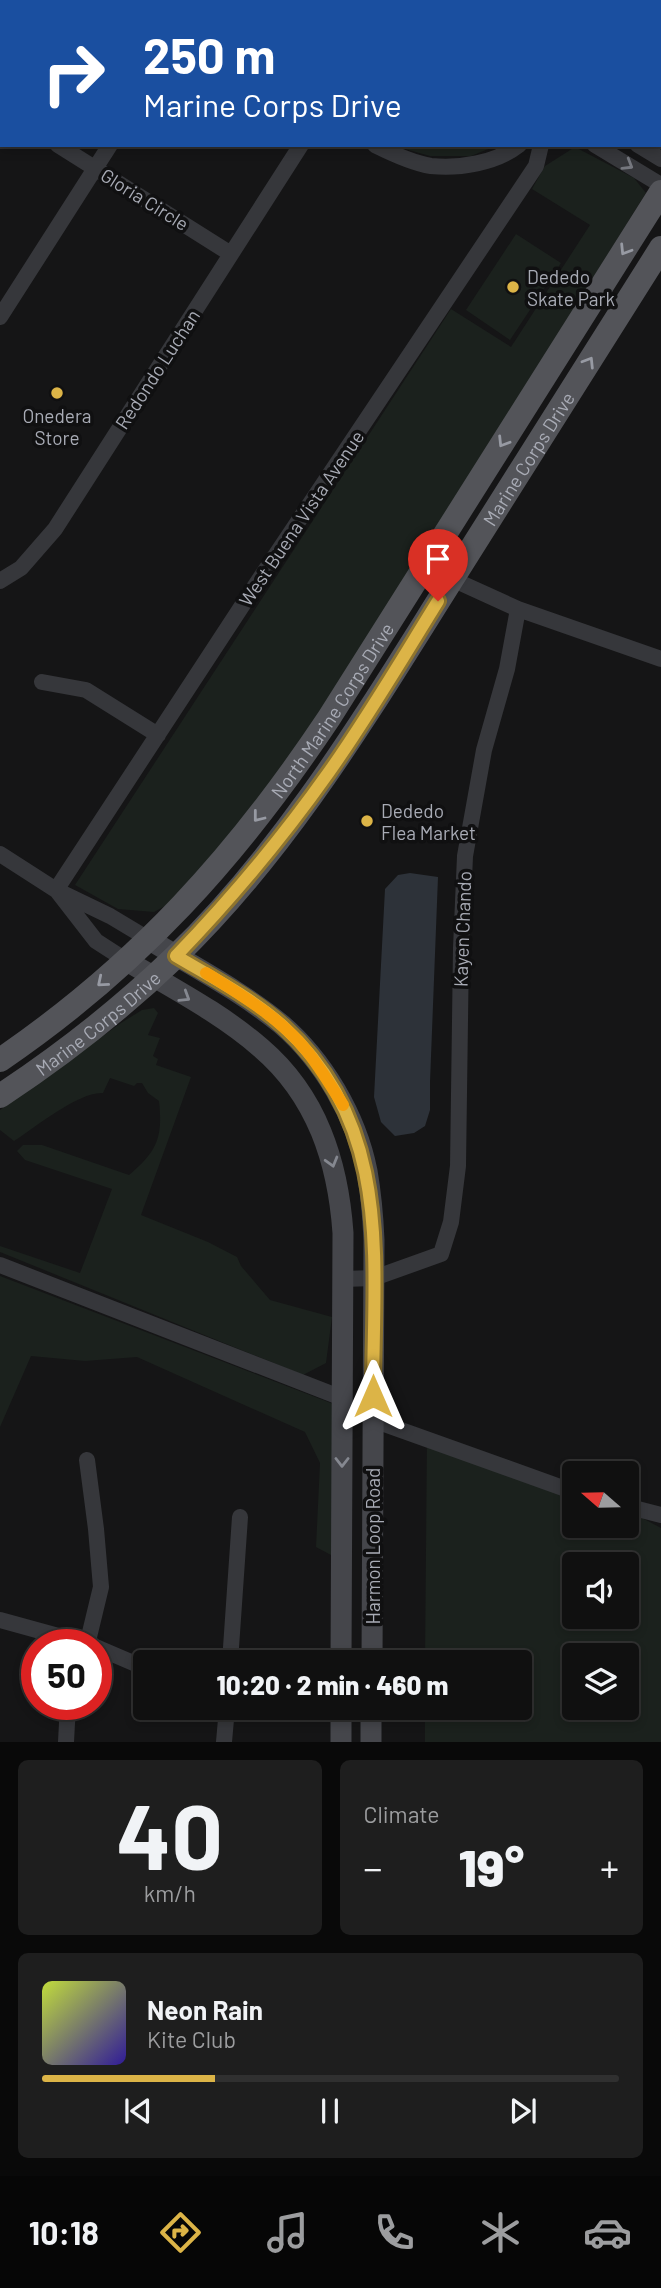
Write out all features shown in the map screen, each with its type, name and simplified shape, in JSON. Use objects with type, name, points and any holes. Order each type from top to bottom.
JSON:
[{"type":"main road","name":"North Marine Corps Drive","points":[[0,1060],[73,1006],[150,940],[232,850],[281,789],[329,718],[661,192]]},
{"type":"main road","name":"Marine Corps Drive","points":[[0,1097],[92,1030],[176,956],[247,878],[304,806],[354,734],[661,248]]},
{"type":"main road","name":"Harmon Loop Road","points":[[150,940],[245,998],[282,1025],[306,1049],[325,1075],[343,1105],[357,1137],[372,1200],[372,1650]]},
{"type":"main road","name":"Harmon Loop Road","points":[[127,961],[228,1023],[262,1048],[300,1093],[328,1147],[336,1175],[343,1233],[341,1650]]},
{"type":"main road","points":[[341,1720],[341,1742]]},
{"type":"main road","points":[[371,1742],[372,1720]]},
{"type":"street","name":"Gloria Circle","points":[[61,147],[232,254]]},
{"type":"street","points":[[0,317],[109,147]]},
{"type":"street","name":"Redondo Luchan","points":[[0,582],[21,568],[55,529],[300,147]]},
{"type":"street","points":[[379,147],[430,166],[473,165],[517,147]]},
{"type":"street","name":"West Buena Vista Avenue","points":[[56,890],[536,166],[541,147]]},
{"type":"street","points":[[598,147],[661,185]]},
{"type":"street","points":[[642,147],[661,159]]},
{"type":"street","points":[[427,564],[452,579],[518,609],[661,659]]},
{"type":"street","name":"Kayen Chando","points":[[343,1279],[374,1278],[441,1254],[451,1222],[458,1166],[465,856],[484,750],[507,668],[518,609]]},
{"type":"street","points":[[42,682],[86,690],[158,735]]},
{"type":"street","points":[[0,854],[56,890],[110,916],[150,940]]},
{"type":"street","points":[[56,890],[96,942],[127,961]]},
{"type":"street","points":[[0,1265],[342,1398]]},
{"type":"street","points":[[373,1420],[562,1488]]},
{"type":"street","points":[[86,1460],[101,1587],[94,1629]]},
{"type":"street","points":[[639,1510],[661,1516]]},
{"type":"street","points":[[231,1650],[240,1517]]},
{"type":"street","points":[[0,1620],[33,1629]]},
{"type":"street","points":[[112,1654],[133,1663]]},
{"type":"street","points":[[66,1742],[67,1720]]},
{"type":"street","points":[[224,1742],[226,1720]]},
{"type":"shaded area","points":[[398,147],[493,147],[471,156],[430,156]]},
{"type":"shaded area","points":[[575,147],[634,178],[646,193],[304,741],[187,894],[154,912],[118,909],[75,885],[451,309],[511,347],[590,225],[532,189],[545,166]]},
{"type":"shaded area","name":"Dededo Skate Park","points":[[516,234],[561,263],[510,340],[466,310]]},
{"type":"shaded area","points":[[410,873],[438,877],[430,1110],[425,1126],[414,1133],[395,1136],[381,1122],[374,1097],[385,889],[398,875]]},
{"type":"shaded area","points":[[154,1008],[158,1013],[148,1035],[160,1038],[153,1056],[158,1059],[156,1065],[191,1077],[141,1215],[208,1242],[237,1257],[241,1266],[270,1300],[332,1317],[326,1363],[303,1375],[0,1252],[0,1246],[80,1273],[112,1189],[25,1160],[17,1151],[23,1145],[42,1145],[129,1175],[146,1159],[156,1143],[160,1125],[159,1101],[148,1093],[142,1083],[134,1086],[110,1078],[103,1093],[93,1094],[70,1104],[14,1141],[0,1130],[0,1110],[121,1023],[142,1010]]},
{"type":"shaded area","points":[[0,1276],[336,1405],[331,1555],[316,1547],[320,1463],[305,1432],[137,1357],[85,1361],[31,1356],[0,1427]]},
{"type":"shaded area","points":[[427,1435],[562,1484],[562,1538],[639,1538],[639,1516],[661,1528],[661,1742],[425,1742],[425,1720],[532,1720],[532,1650],[425,1650]]},
{"type":"slow traffic","points":[[206,973],[282,1025],[306,1049],[343,1105]]},
{"type":"place","name":"Dededo Skate Park","points":[[513,287]]},
{"type":"place","name":"Onedera Store","points":[[57,393]]},
{"type":"place","name":"Dededo Flea Market","points":[[367,821]]},
{"type":"route","points":[[373,1396],[372,1200],[357,1137],[343,1105],[306,1049],[282,1025],[253,1003],[176,956],[225,904],[280,838],[330,771],[438,601]]}]
